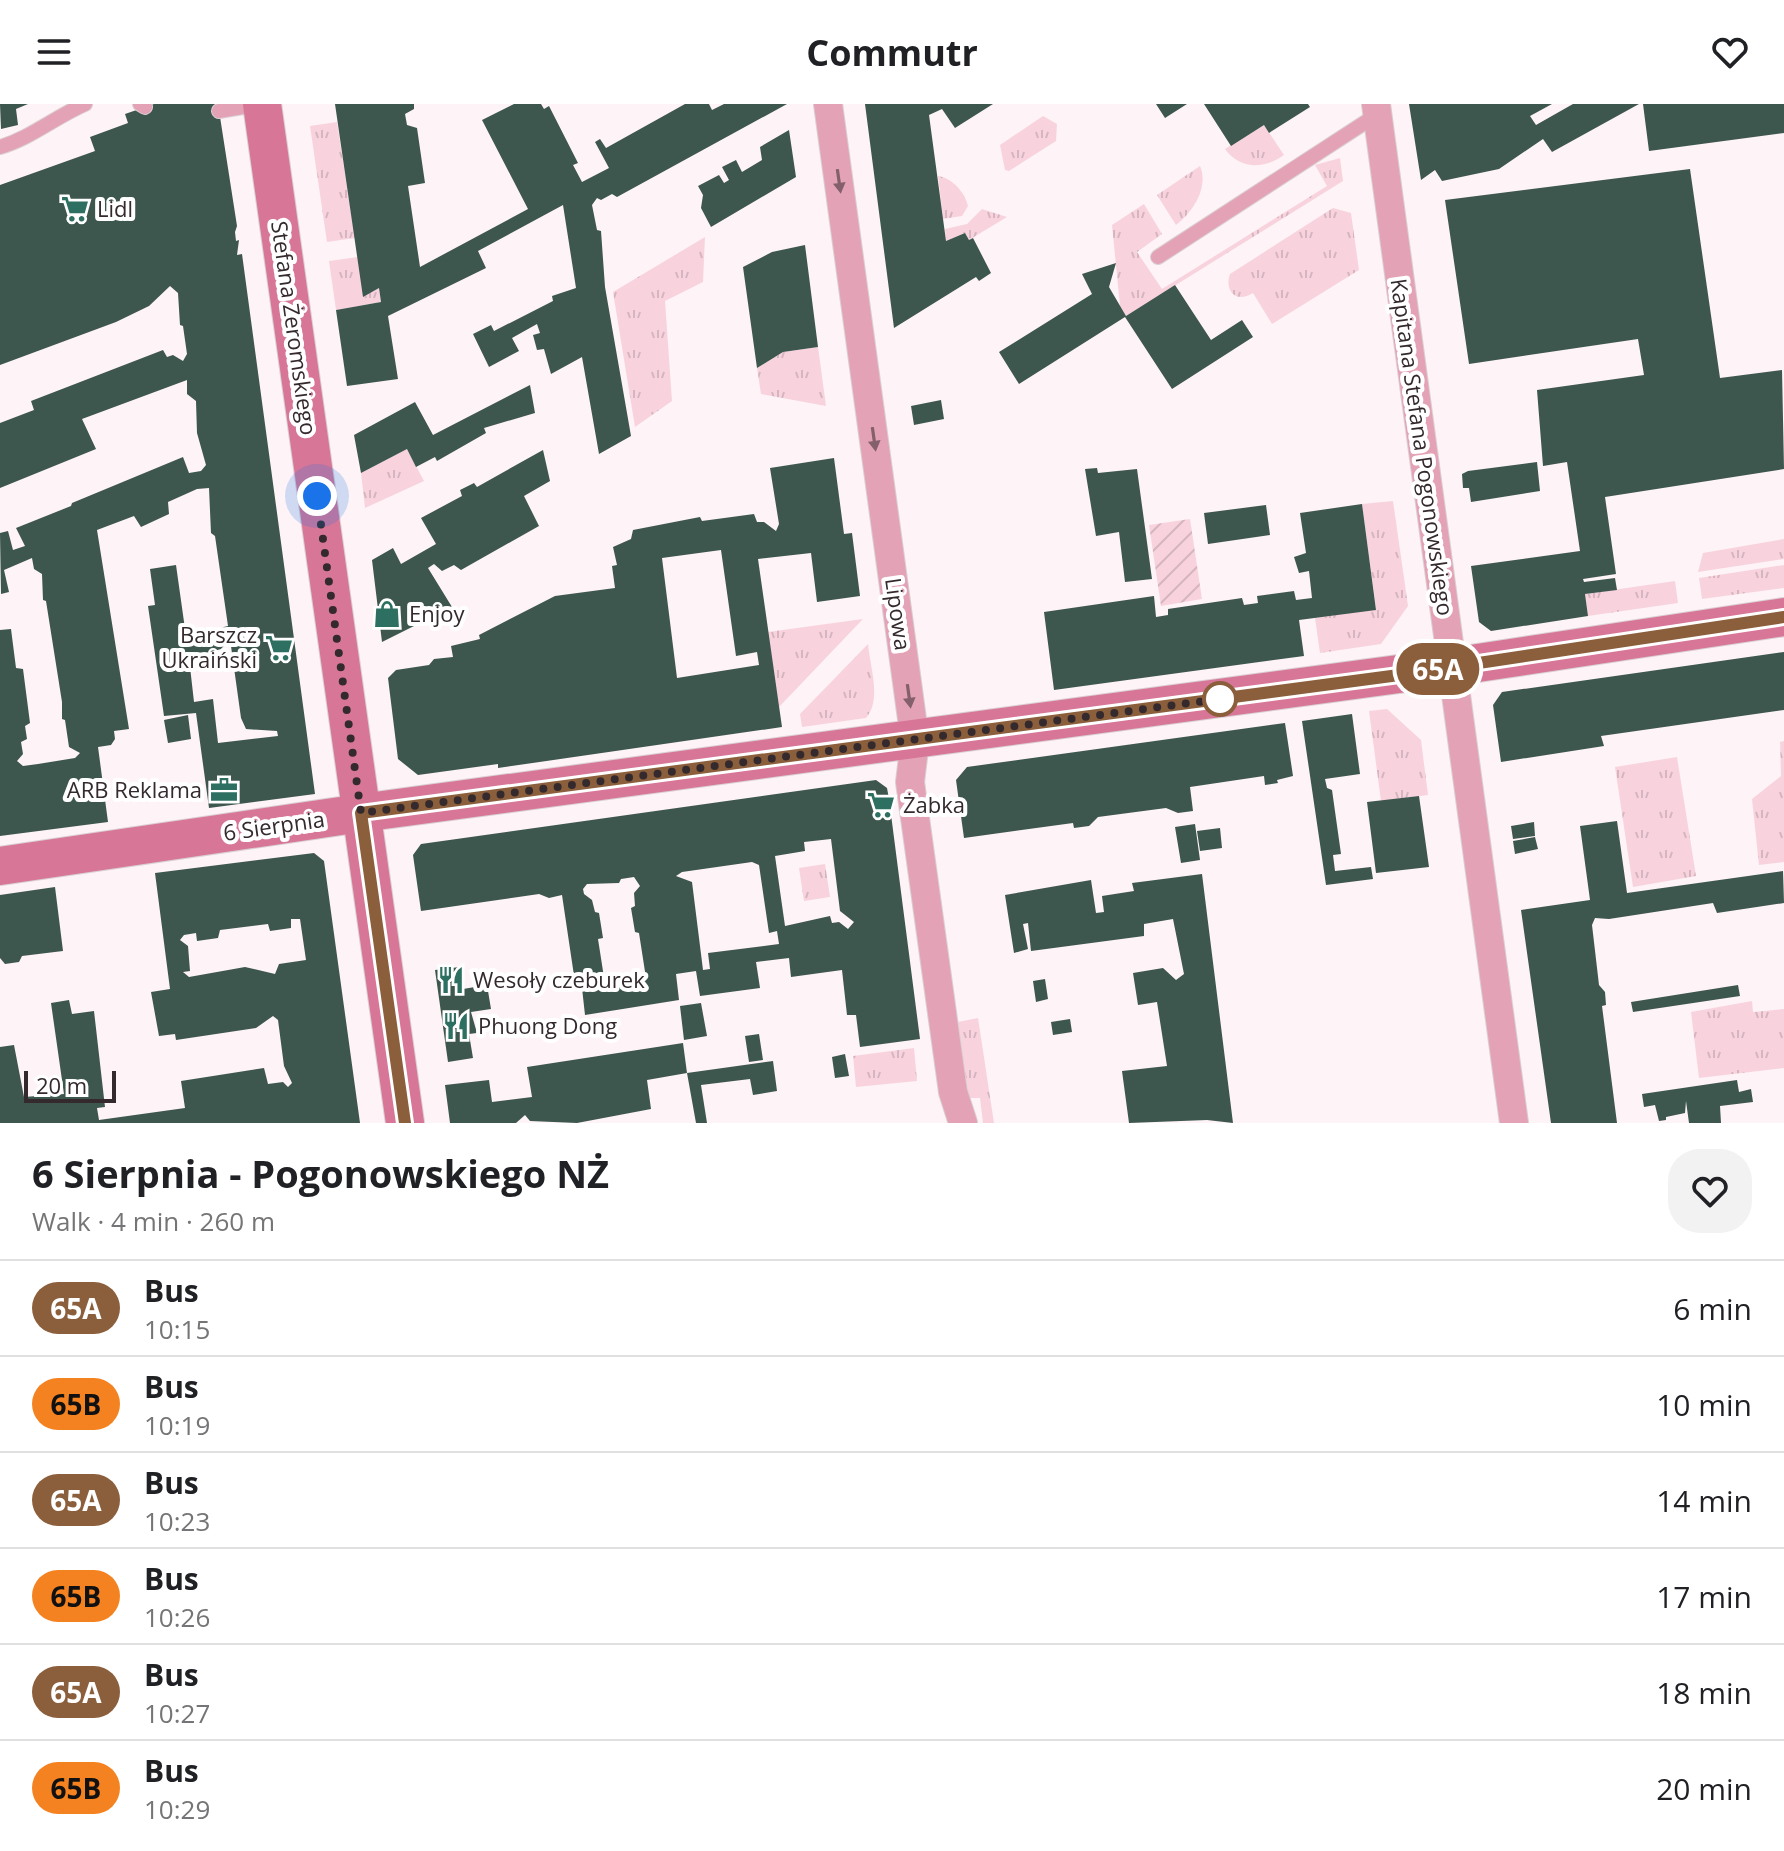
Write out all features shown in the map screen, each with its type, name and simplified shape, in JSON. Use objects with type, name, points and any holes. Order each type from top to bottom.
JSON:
[{"type":"street","name":"Stefana Żeromskiego","points":[[262,104],[405,1123]]},
{"type":"street","name":"Lipowa","points":[[828,104],[915,741],[910,782],[953,1092],[963,1123]]},
{"type":"street","name":"Kapitana Stefana Pogonowskiego","points":[[1377,109],[1514,1123]]},
{"type":"street","name":"6 Sierpnia","points":[[0,866],[361,813],[1451,667],[1784,617]]},
{"type":"lane","points":[[0,147],[27,138],[58,116],[85,104]]},
{"type":"lane","points":[[219,111],[262,104]]},
{"type":"lane","points":[[1158,257],[1377,109]]},
{"type":"green space","points":[[1043,116],[1057,124],[1056,141],[1009,171],[1005,170],[1000,145]]},
{"type":"green space","points":[[337,122],[355,238],[327,242],[310,126]]},
{"type":"green space","points":[[1264,125],[1284,155],[1277,160],[1261,165],[1245,164],[1225,149]]},
{"type":"green space","points":[[1340,158],[1343,181],[1126,316],[1120,306],[1112,225],[1144,204],[1162,234],[1137,252],[1162,289],[1327,186],[1315,165]]},
{"type":"green space","points":[[1200,166],[1202,182],[1198,198],[1176,225],[1157,195]]},
{"type":"green space","points":[[938,176],[957,186],[964,196],[968,206],[962,216],[943,219]]},
{"type":"green space","points":[[1333,208],[1351,213],[1359,270],[1272,324],[1253,293],[1241,297],[1233,294],[1229,286],[1230,274]]},
{"type":"green space","points":[[982,209],[1007,217],[969,240],[965,233],[946,241],[945,229],[967,224]]},
{"type":"green space","points":[[705,237],[703,282],[665,301],[672,401],[635,427],[613,292]]},
{"type":"green space","points":[[358,257],[364,296],[379,288],[381,302],[336,310],[329,261]]},
{"type":"green space","points":[[818,347],[826,406],[761,394],[757,368],[783,352]]},
{"type":"green space","points":[[407,449],[424,481],[365,508],[361,473]]},
{"type":"green space","points":[[1393,501],[1408,606],[1381,644],[1320,653],[1315,618],[1376,609],[1362,504]]},
{"type":"green space","points":[[1190,519],[1202,599],[1161,606],[1149,525]]},
{"type":"green space","points":[[1784,539],[1784,559],[1698,572],[1703,553]]},
{"type":"green space","points":[[1784,565],[1784,588],[1702,599],[1699,578]]},
{"type":"green space","points":[[1675,581],[1678,603],[1588,616],[1585,594]]},
{"type":"green space","points":[[863,619],[779,707],[768,632]]},
{"type":"green space","points":[[868,644],[874,693],[871,711],[866,718],[802,727],[800,714]]},
{"type":"green space","points":[[1387,709],[1421,740],[1428,795],[1381,801],[1369,711]]},
{"type":"green space","points":[[1784,741],[1784,862],[1759,865],[1752,799],[1781,776],[1780,742]]},
{"type":"green space","points":[[1677,757],[1696,876],[1633,887],[1615,767]]},
{"type":"green space","points":[[825,864],[830,897],[804,901],[799,868]]},
{"type":"green space","points":[[1752,1001],[1753,1012],[1784,1009],[1784,1068],[1699,1078],[1691,1012]]},
{"type":"green space","points":[[978,1018],[994,1123],[983,1123],[980,1098],[970,1098],[967,1093],[958,1022]]},
{"type":"green space","points":[[914,1048],[917,1081],[856,1087],[853,1056]]},
{"type":"building","points":[[0,104],[28,104],[16,109],[18,125],[1,129]]},
{"type":"building","points":[[154,104],[218,104],[237,226],[236,241],[239,240],[237,255],[242,254],[315,794],[209,808],[196,713],[164,716],[148,606],[155,605],[150,569],[176,565],[186,636],[228,626],[215,536],[211,533],[209,488],[197,489],[168,502],[169,514],[141,527],[134,516],[97,530],[129,729],[114,731],[115,739],[111,745],[98,747],[108,822],[0,836],[0,630],[11,629],[16,668],[23,669],[30,723],[25,726],[27,739],[21,742],[23,754],[17,761],[23,766],[75,758],[80,753],[69,747],[65,720],[62,719],[46,601],[43,600],[42,574],[34,569],[32,558],[4,570],[9,592],[1,594],[0,533],[8,531],[13,550],[25,546],[16,528],[72,503],[183,457],[189,473],[201,471],[206,465],[197,433],[196,401],[187,394],[187,380],[82,419],[96,449],[0,488],[0,423],[34,410],[31,401],[163,350],[167,357],[173,355],[183,361],[187,354],[183,326],[180,325],[178,293],[170,286],[149,306],[116,322],[0,365],[0,185],[95,151],[90,137],[128,123],[125,114]],"holes":[[[230,639],[241,718],[246,729],[277,731],[278,736],[218,743],[213,699],[194,702],[189,658],[221,649]]]},
{"type":"building","points":[[335,104],[414,104],[414,109],[405,114],[407,125],[417,128],[425,183],[408,186],[420,267],[528,209],[482,120],[514,104],[541,104],[544,109],[549,106],[578,163],[573,165],[582,182],[609,168],[595,142],[600,139],[606,148],[685,104],[709,104],[712,110],[724,104],[787,104],[617,197],[612,194],[601,200],[597,198],[592,205],[597,230],[601,231],[605,287],[631,436],[599,454],[582,357],[551,374],[544,349],[537,350],[533,335],[540,333],[537,324],[512,338],[519,351],[489,367],[473,334],[491,325],[494,331],[553,301],[552,296],[576,288],[563,205],[478,251],[486,268],[388,316],[398,379],[347,386],[336,310],[381,302],[379,288],[363,297]]},
{"type":"building","points":[[865,104],[993,104],[955,128],[942,109],[929,115],[946,241],[965,233],[969,240],[973,238],[991,273],[979,281],[976,277],[894,328]]},
{"type":"building","points":[[1156,104],[1187,104],[1165,118]]},
{"type":"building","points":[[1204,104],[1308,104],[1310,107],[1269,133],[1264,125],[1231,146]]},
{"type":"building","points":[[1409,104],[1552,104],[1530,116],[1536,125],[1573,104],[1639,104],[1552,152],[1543,139],[1499,169],[1442,181],[1435,170],[1421,180]]},
{"type":"building","points":[[1643,104],[1784,104],[1784,133],[1649,151]]},
{"type":"building","points":[[789,130],[796,177],[711,227],[701,208],[703,195],[698,186],[719,175],[724,183],[729,180],[722,167],[736,160],[742,172],[762,160],[760,147]]},
{"type":"building","points":[[1690,169],[1720,378],[1782,370],[1784,469],[1605,497],[1616,574],[1583,579],[1584,582],[1615,578],[1617,590],[1585,594],[1588,616],[1491,631],[1479,622],[1471,566],[1580,551],[1567,462],[1543,466],[1537,390],[1644,375],[1638,339],[1469,364],[1445,200]]},
{"type":"building","points":[[805,245],[818,347],[783,352],[757,368],[743,267],[772,252]]},
{"type":"building","points":[[1116,263],[1109,287],[1126,316],[1175,285],[1211,340],[1242,320],[1253,337],[1172,389],[1125,317],[1019,384],[999,352],[1092,294],[1082,274]]},
{"type":"building","points":[[530,385],[535,413],[484,428],[486,433],[437,461],[435,457],[416,467],[407,449],[361,473],[354,435],[415,402],[433,435]]},
{"type":"building","points":[[941,400],[944,419],[914,425],[911,406]]},
{"type":"building","points":[[543,450],[550,481],[524,496],[539,526],[461,570],[454,565],[442,571],[434,564],[428,568],[452,607],[382,642],[372,560],[393,548],[401,564],[436,544],[421,518],[462,496],[460,490],[474,483],[477,487]]},
{"type":"building","points":[[834,458],[844,534],[852,533],[860,596],[817,602],[811,553],[758,559],[782,727],[498,768],[498,764],[418,775],[398,759],[388,678],[396,670],[429,665],[434,659],[453,657],[451,646],[480,639],[479,635],[555,596],[615,588],[612,566],[617,565],[613,547],[631,539],[633,530],[700,517],[702,521],[754,514],[757,522],[764,522],[776,531],[779,524],[770,468]],"holes":[[[721,550],[736,656],[757,652],[759,665],[677,678],[662,558]]]},
{"type":"building","points":[[1537,462],[1540,491],[1471,502],[1469,488],[1463,488],[1462,474],[1468,471]]},
{"type":"building","points":[[1097,468],[1098,473],[1137,469],[1152,579],[1125,582],[1119,532],[1096,536],[1085,469]]},
{"type":"building","points":[[1362,504],[1376,610],[1299,620],[1304,656],[1054,690],[1044,612],[1154,596],[1156,617],[1168,615],[1168,609],[1242,598],[1244,605],[1258,603],[1257,596],[1294,591],[1296,600],[1312,598],[1309,571],[1299,573],[1294,557],[1306,553],[1300,513]]},
{"type":"building","points":[[1266,505],[1270,535],[1208,544],[1204,513]]},
{"type":"building","points":[[1784,652],[1784,710],[1601,736],[1604,746],[1501,762],[1493,705],[1502,692]]},
{"type":"building","points":[[1352,714],[1360,774],[1325,779],[1327,788],[1332,790],[1341,854],[1333,855],[1335,871],[1371,867],[1373,879],[1326,885],[1302,721]]},
{"type":"building","points":[[188,715],[191,739],[168,743],[164,720]]},
{"type":"building","points":[[1285,723],[1293,776],[1277,780],[1278,783],[1265,785],[1264,776],[1190,787],[1193,811],[1178,813],[1166,808],[1098,817],[1089,826],[1074,828],[1073,823],[964,838],[956,780],[967,767]]},
{"type":"building","points":[[876,780],[887,788],[889,799],[920,1039],[860,1047],[856,1015],[847,1015],[842,970],[791,977],[789,958],[756,962],[760,988],[700,996],[696,971],[676,974],[679,1000],[585,1015],[582,988],[576,989],[562,895],[549,898],[539,894],[421,911],[413,855],[421,844]],"holes":[[[831,839],[840,911],[854,922],[848,929],[839,922],[832,923],[830,916],[785,926],[775,856],[805,851],[804,842]],[[752,862],[759,865],[769,933],[777,931],[779,944],[708,953],[710,969],[703,970],[692,882],[676,876],[682,872]],[[634,877],[640,886],[634,893],[635,906],[631,908],[635,932],[639,933],[646,978],[631,980],[631,973],[617,975],[618,982],[605,984],[598,939],[603,938],[599,913],[595,912],[592,900],[583,889],[587,884],[619,883],[621,879]]]},
{"type":"building","points":[[1419,796],[1429,867],[1376,873],[1367,802]]},
{"type":"building","points":[[1617,821],[1627,893],[1783,871],[1784,903],[1717,913],[1713,903],[1609,919],[1595,918],[1592,925],[1599,985],[1605,992],[1606,1005],[1602,1006],[1617,1123],[1551,1123],[1521,910],[1590,900],[1580,826]]},
{"type":"building","points":[[1534,822],[1535,836],[1513,839],[1511,826]]},
{"type":"building","points":[[1195,824],[1200,860],[1181,863],[1175,827]]},
{"type":"building","points":[[1220,828],[1222,848],[1200,851],[1197,831]]},
{"type":"building","points":[[1535,837],[1538,849],[1515,854],[1513,841]]},
{"type":"building","points":[[314,853],[324,861],[360,1123],[0,1123],[0,1047],[14,1045],[24,1097],[64,1094],[51,1003],[69,1000],[72,1014],[94,1011],[105,1107],[97,1108],[99,1120],[185,1108],[181,1081],[264,1068],[268,1084],[283,1082],[288,1087],[292,1083],[284,1066],[278,1020],[273,1016],[256,1028],[176,1040],[175,1034],[159,1036],[151,992],[170,989],[155,873]],"holes":[[[291,919],[300,919],[306,960],[279,964],[275,974],[245,967],[189,977],[183,972],[190,971],[188,946],[180,940],[184,935],[196,933],[197,941],[218,938],[220,930],[268,924],[270,931],[291,928]]]},
{"type":"building","points":[[1202,874],[1233,1123],[1207,1120],[1129,1123],[1122,1071],[1167,1066],[1157,1002],[1138,1005],[1133,973],[1163,968],[1176,980],[1184,974],[1173,919],[1144,924],[1144,936],[1031,951],[1028,923],[1023,924],[1028,949],[1014,953],[1005,895],[1091,880],[1096,913],[1104,912],[1102,896],[1134,891],[1132,883]]},
{"type":"building","points":[[55,887],[63,951],[22,956],[19,962],[5,964],[0,958],[0,895]]},
{"type":"building","points":[[460,967],[463,989],[487,985],[491,1009],[471,1012],[477,1033],[469,1034],[473,1058],[448,1062],[435,970]]},
{"type":"building","points":[[1045,979],[1048,999],[1036,1002],[1033,981]]},
{"type":"building","points":[[1738,985],[1740,996],[1633,1012],[1631,1002]]},
{"type":"building","points":[[701,1003],[707,1036],[684,1040],[680,1006]]},
{"type":"building","points":[[1070,1019],[1072,1032],[1053,1035],[1051,1022]]},
{"type":"building","points":[[759,1034],[763,1060],[749,1062],[745,1036]]},
{"type":"building","points":[[683,1043],[687,1073],[647,1080],[651,1109],[577,1123],[530,1121],[525,1115],[516,1123],[450,1123],[445,1085],[489,1080],[492,1102],[532,1097],[527,1067]]},
{"type":"building","points":[[845,1054],[849,1076],[835,1078],[832,1057]]},
{"type":"building","points":[[773,1061],[777,1091],[753,1095],[750,1079],[701,1085],[707,1123],[696,1123],[687,1073]]},
{"type":"building","points":[[1737,1080],[1739,1092],[1751,1089],[1753,1102],[1720,1106],[1721,1123],[1689,1123],[1686,1101],[1685,1113],[1659,1121],[1655,1105],[1644,1107],[1642,1094]]},
{"type":"bus line","name":"65A","points":[[405,1123],[361,813],[738,766],[1399,675],[1784,617]]},
{"type":"place","name":"Lidl","points":[[75,209]]},
{"type":"place","name":"Enjoy","points":[[387,614]]},
{"type":"place","name":"Barszcz Ukraiński","points":[[279,648]]},
{"type":"place","name":"ARB Reklama","points":[[224,790]]},
{"type":"place","name":"Żabka","points":[[881,805]]},
{"type":"place","name":"Wesoły czeburek","points":[[451,980]]},
{"type":"place","name":"Phuong Dong","points":[[456,1026]]},
{"type":"route","points":[[317,496],[361,813],[738,766],[1220,699]]}]
